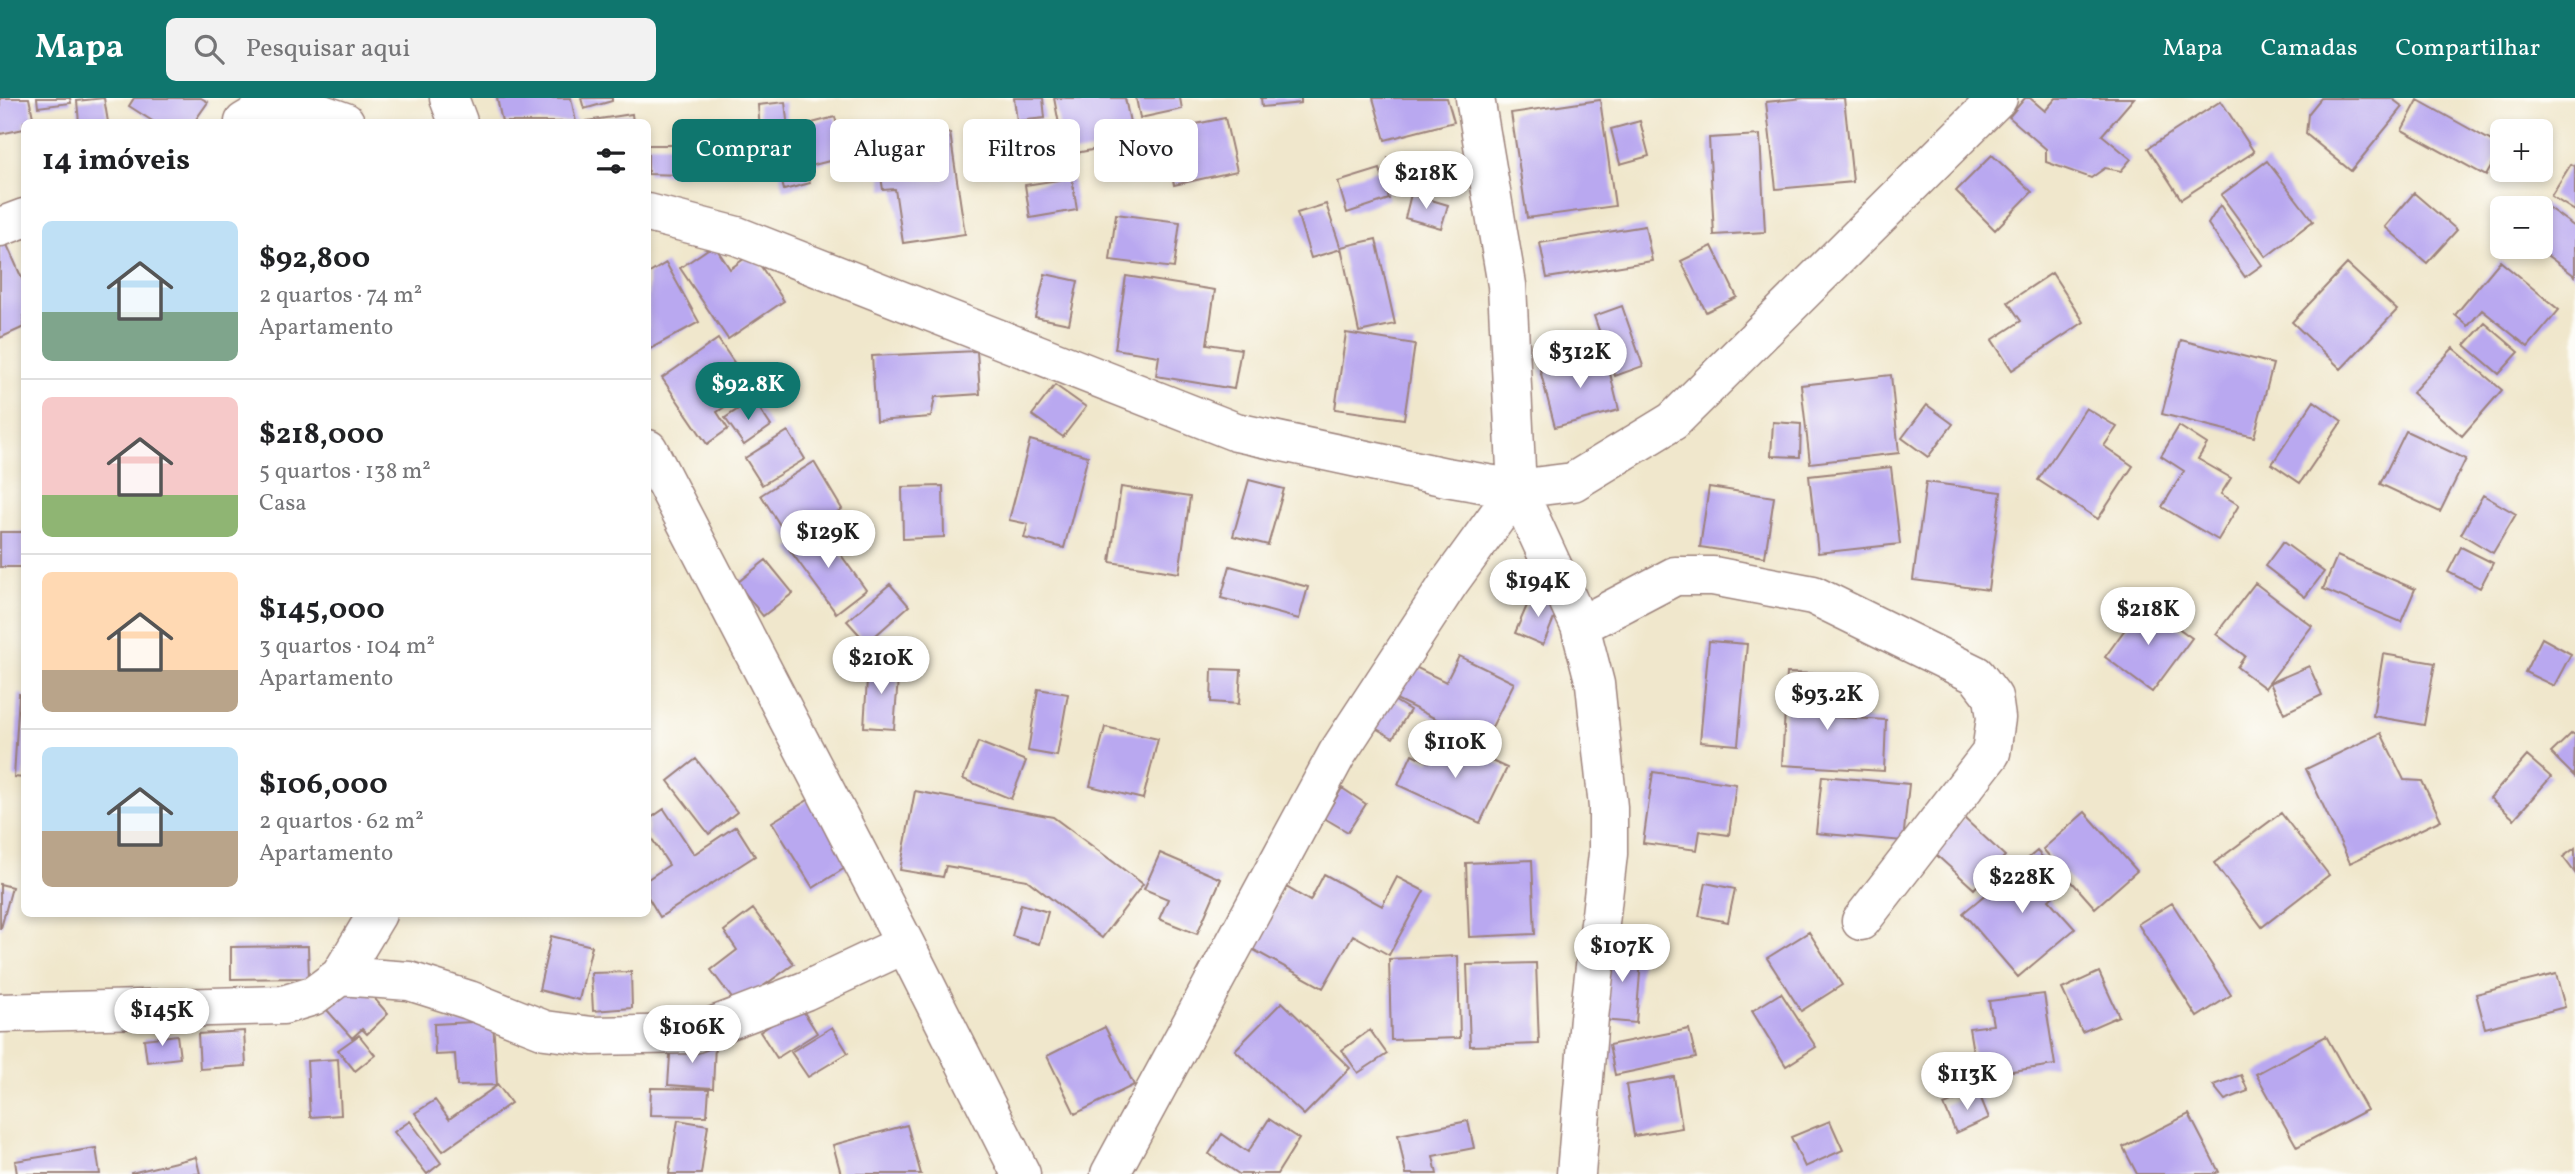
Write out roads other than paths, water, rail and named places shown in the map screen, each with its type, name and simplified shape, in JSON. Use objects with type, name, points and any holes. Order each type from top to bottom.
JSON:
[{"type":"street","points":[[449,98],[457,119]]},
{"type":"street","points":[[1475,98],[1507,285],[1517,489],[1580,626],[1595,684],[1608,807],[1608,855],[1589,1018],[1576,1174]]},
{"type":"street","points":[[651,214],[737,236],[1236,432],[1446,477],[1517,489],[1573,482],[1673,421],[1998,98]]},
{"type":"street","points":[[249,119],[279,99],[336,119]]},
{"type":"street","points":[[0,227],[21,219]]},
{"type":"street","points":[[651,455],[1021,1174]]},
{"type":"street","points":[[1110,1174],[1337,754],[1449,583],[1517,489]]},
{"type":"street","points":[[1580,626],[1675,576],[1713,576],[1813,595],[1976,675],[1993,697],[1996,718],[1991,753],[1861,921]]},
{"type":"street","points":[[0,1013],[283,1005],[313,996],[340,976],[375,917]]},
{"type":"street","points":[[340,976],[409,981],[469,1000],[545,1030],[592,1036],[693,1034],[805,991],[905,944]]}]
